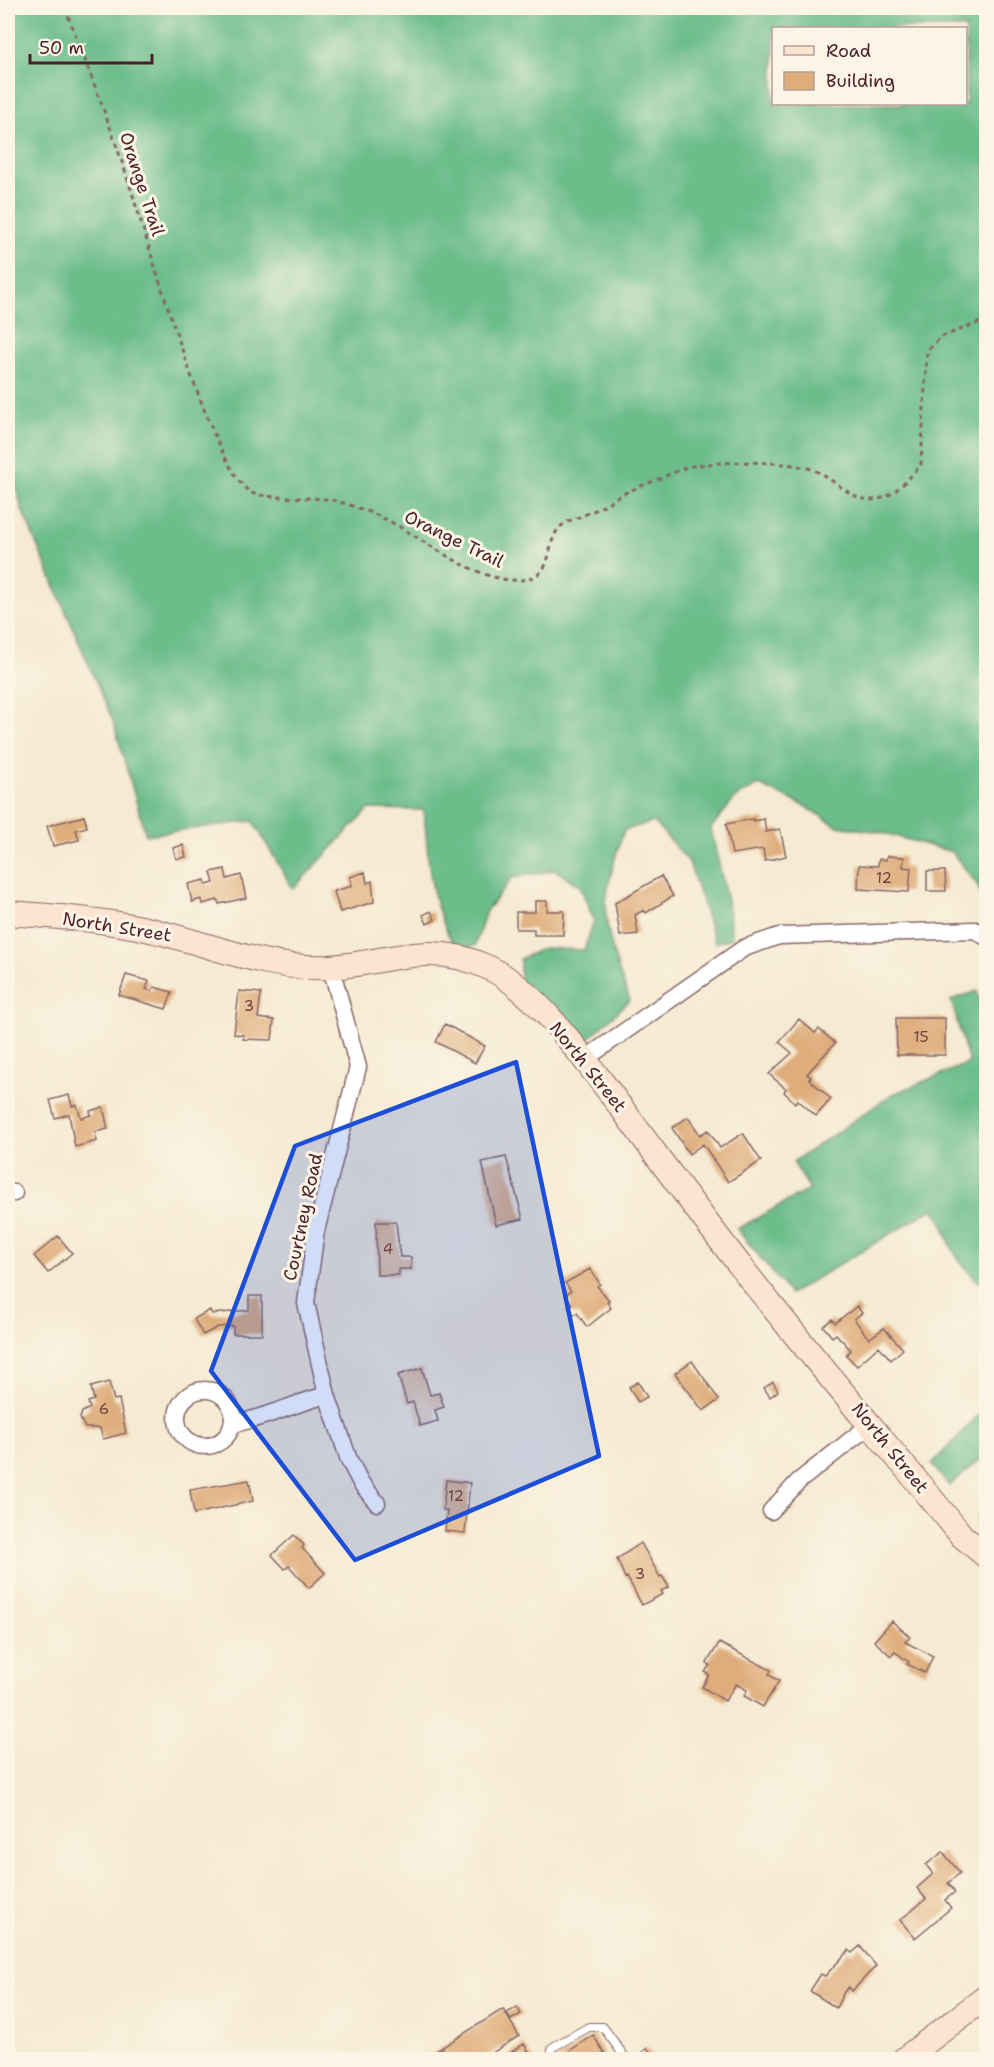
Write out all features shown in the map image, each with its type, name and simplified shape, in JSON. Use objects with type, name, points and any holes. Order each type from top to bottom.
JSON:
[{"type":"street","name":"North Street","points":[[8,913],[85,919],[136,927],[203,943],[261,961],[300,967],[331,967],[426,953],[449,954],[490,968],[520,989],[585,1059],[744,1271],[962,1536],[987,1556]]},
{"type":"street","points":[[585,1059],[744,948],[779,936],[975,930],[987,937]]},
{"type":"street","name":"Courtney Road","points":[[331,967],[358,1067],[316,1231],[306,1303],[327,1395],[354,1471],[377,1503]]},
{"type":"street","points":[[232,1424],[253,1421],[288,1405],[327,1395]]},
{"type":"street","points":[[771,1511],[799,1481],[871,1424]]},
{"type":"street","points":[[903,2060],[987,1996]]},
{"type":"lane","points":[[549,2060],[553,2047],[589,2027],[603,2027],[627,2060]]},
{"type":"path","name":"Orange Trail","points":[[64,8],[129,183],[184,352],[213,429],[235,478],[252,495],[309,500],[325,499],[372,514],[488,574],[504,579],[530,579],[542,572],[549,561],[555,533],[564,523],[592,512],[625,492],[691,466],[751,462],[797,466],[814,470],[863,499],[882,498],[896,491],[921,464],[927,351],[941,337],[987,320]]},
{"type":"highlighted area","points":[[516,1062],[599,1456],[355,1560],[211,1371],[295,1146]]},
{"type":"green space","points":[[8,8],[986,8],[986,903],[976,883],[952,852],[880,832],[837,826],[805,806],[759,785],[736,797],[711,828],[727,900],[732,938],[715,943],[689,862],[654,822],[624,830],[611,874],[606,913],[613,952],[630,1000],[584,1043],[520,980],[520,959],[544,948],[584,950],[594,921],[580,886],[555,870],[512,878],[486,911],[475,946],[456,948],[440,916],[435,899],[424,810],[369,809],[293,889],[253,821],[146,835],[113,721],[22,510],[8,454]]},
{"type":"green space","points":[[977,991],[986,1022],[986,1290],[958,1258],[942,1223],[932,1209],[790,1294],[737,1229],[810,1189],[793,1162],[893,1094],[969,1063],[951,1000]]},
{"type":"green space","points":[[986,1407],[986,1455],[949,1486],[932,1464]]},
{"type":"building","points":[[84,816],[87,827],[76,830],[79,840],[53,846],[47,826]]},
{"type":"building","points":[[753,819],[753,821],[764,819],[766,832],[780,829],[786,856],[765,861],[763,849],[732,854],[726,824]]},
{"type":"building","points":[[183,845],[186,857],[176,859],[173,848]]},
{"type":"building","points":[[887,856],[904,857],[903,867],[911,868],[909,892],[858,889],[859,865],[878,866],[879,859],[886,860]]},
{"type":"building","points":[[225,869],[227,879],[241,875],[246,898],[219,904],[218,900],[202,904],[201,899],[192,902],[188,884],[205,880],[206,885],[214,883],[211,872]]},
{"type":"building","points":[[927,871],[945,871],[946,891],[927,891]]},
{"type":"building","points":[[365,872],[367,883],[372,881],[374,902],[340,912],[334,891],[352,886],[350,877]]},
{"type":"building","points":[[661,876],[673,896],[646,913],[644,910],[635,915],[638,934],[620,936],[615,903]]},
{"type":"building","points":[[535,901],[547,901],[547,911],[564,911],[563,935],[534,935],[534,929],[516,929],[516,912],[535,912]]},
{"type":"building","points":[[431,911],[435,920],[427,924],[423,915]]},
{"type":"building","points":[[126,975],[149,981],[146,989],[152,991],[154,987],[172,992],[166,1009],[119,995]]},
{"type":"building","points":[[239,991],[261,993],[258,1018],[274,1020],[272,1040],[243,1039],[243,1035],[234,1034]]},
{"type":"building","points":[[896,1018],[945,1018],[945,1055],[897,1055]]},
{"type":"building","points":[[799,1019],[815,1033],[819,1029],[835,1043],[807,1074],[811,1077],[809,1079],[831,1099],[816,1116],[798,1100],[795,1103],[784,1092],[786,1089],[769,1074],[792,1053],[779,1042]]},
{"type":"building","points":[[445,1024],[485,1046],[475,1063],[436,1042]]},
{"type":"building","points":[[69,1095],[72,1106],[77,1105],[81,1118],[91,1115],[90,1111],[103,1107],[108,1129],[95,1132],[97,1141],[75,1147],[69,1114],[55,1118],[50,1100]]},
{"type":"building","points":[[688,1117],[700,1135],[708,1130],[720,1148],[743,1133],[761,1161],[728,1182],[703,1144],[689,1154],[672,1128]]},
{"type":"building","points":[[506,1157],[523,1219],[496,1225],[482,1162]]},
{"type":"building","points":[[376,1222],[396,1222],[400,1257],[411,1257],[411,1269],[399,1269],[399,1275],[377,1275]]},
{"type":"building","points":[[58,1236],[72,1253],[48,1273],[34,1256]]},
{"type":"building","points":[[590,1269],[600,1284],[597,1286],[609,1300],[607,1302],[611,1308],[587,1327],[577,1313],[574,1315],[568,1307],[572,1304],[565,1295],[571,1291],[565,1283]]},
{"type":"building","points":[[249,1296],[262,1296],[262,1334],[233,1334],[233,1326],[218,1327],[203,1335],[194,1319],[210,1310],[212,1314],[249,1310]]},
{"type":"building","points":[[857,1306],[862,1313],[854,1319],[869,1339],[884,1328],[903,1349],[891,1360],[879,1346],[857,1366],[846,1355],[851,1350],[836,1334],[832,1337],[823,1326],[832,1319],[835,1323]]},
{"type":"building","points":[[692,1361],[719,1400],[703,1411],[675,1373]]},
{"type":"building","points":[[422,1368],[430,1395],[439,1393],[444,1407],[435,1410],[438,1421],[420,1426],[413,1402],[407,1404],[398,1375]]},
{"type":"building","points":[[109,1382],[114,1400],[119,1399],[126,1433],[103,1439],[100,1428],[85,1428],[80,1418],[82,1412],[90,1408],[88,1402],[94,1400],[91,1387]]},
{"type":"building","points":[[638,1382],[647,1397],[638,1402],[629,1387]]},
{"type":"building","points":[[773,1382],[778,1391],[770,1397],[764,1388]]},
{"type":"building","points":[[249,1480],[253,1501],[194,1514],[190,1490]]},
{"type":"building","points":[[446,1480],[470,1483],[465,1533],[445,1531],[447,1510],[443,1510]]},
{"type":"building","points":[[986,1509],[986,1519],[979,1519],[978,1510]]},
{"type":"building","points":[[294,1535],[304,1545],[302,1548],[325,1573],[309,1588],[289,1566],[285,1569],[272,1555]]},
{"type":"building","points":[[641,1543],[660,1577],[662,1576],[669,1587],[661,1591],[663,1594],[642,1605],[627,1577],[625,1578],[617,1559]]},
{"type":"building","points":[[892,1621],[910,1637],[905,1642],[933,1656],[925,1673],[907,1664],[909,1662],[895,1652],[891,1656],[874,1641]]},
{"type":"building","points":[[719,1643],[771,1670],[769,1675],[779,1681],[763,1707],[744,1696],[747,1690],[736,1684],[725,1701],[702,1687],[709,1675],[705,1672],[710,1665],[707,1663]]},
{"type":"building","points":[[943,1852],[960,1873],[948,1883],[955,1892],[945,1900],[951,1908],[915,1938],[900,1920],[926,1899],[917,1888],[933,1874],[926,1865]]},
{"type":"building","points":[[860,1946],[876,1966],[852,1991],[849,1987],[844,1992],[836,2008],[810,1991],[821,1974],[825,1976],[849,1950],[852,1953]]},
{"type":"building","points":[[517,2007],[521,2014],[511,2020],[507,2013]]},
{"type":"building","points":[[503,2009],[519,2036],[481,2060],[422,2060]]},
{"type":"building","points":[[593,2035],[605,2054],[595,2060],[556,2060]]},
{"type":"building","points":[[524,2044],[534,2060],[499,2060]]},
{"type":"building","points":[[647,2048],[657,2060],[633,2060]]}]
